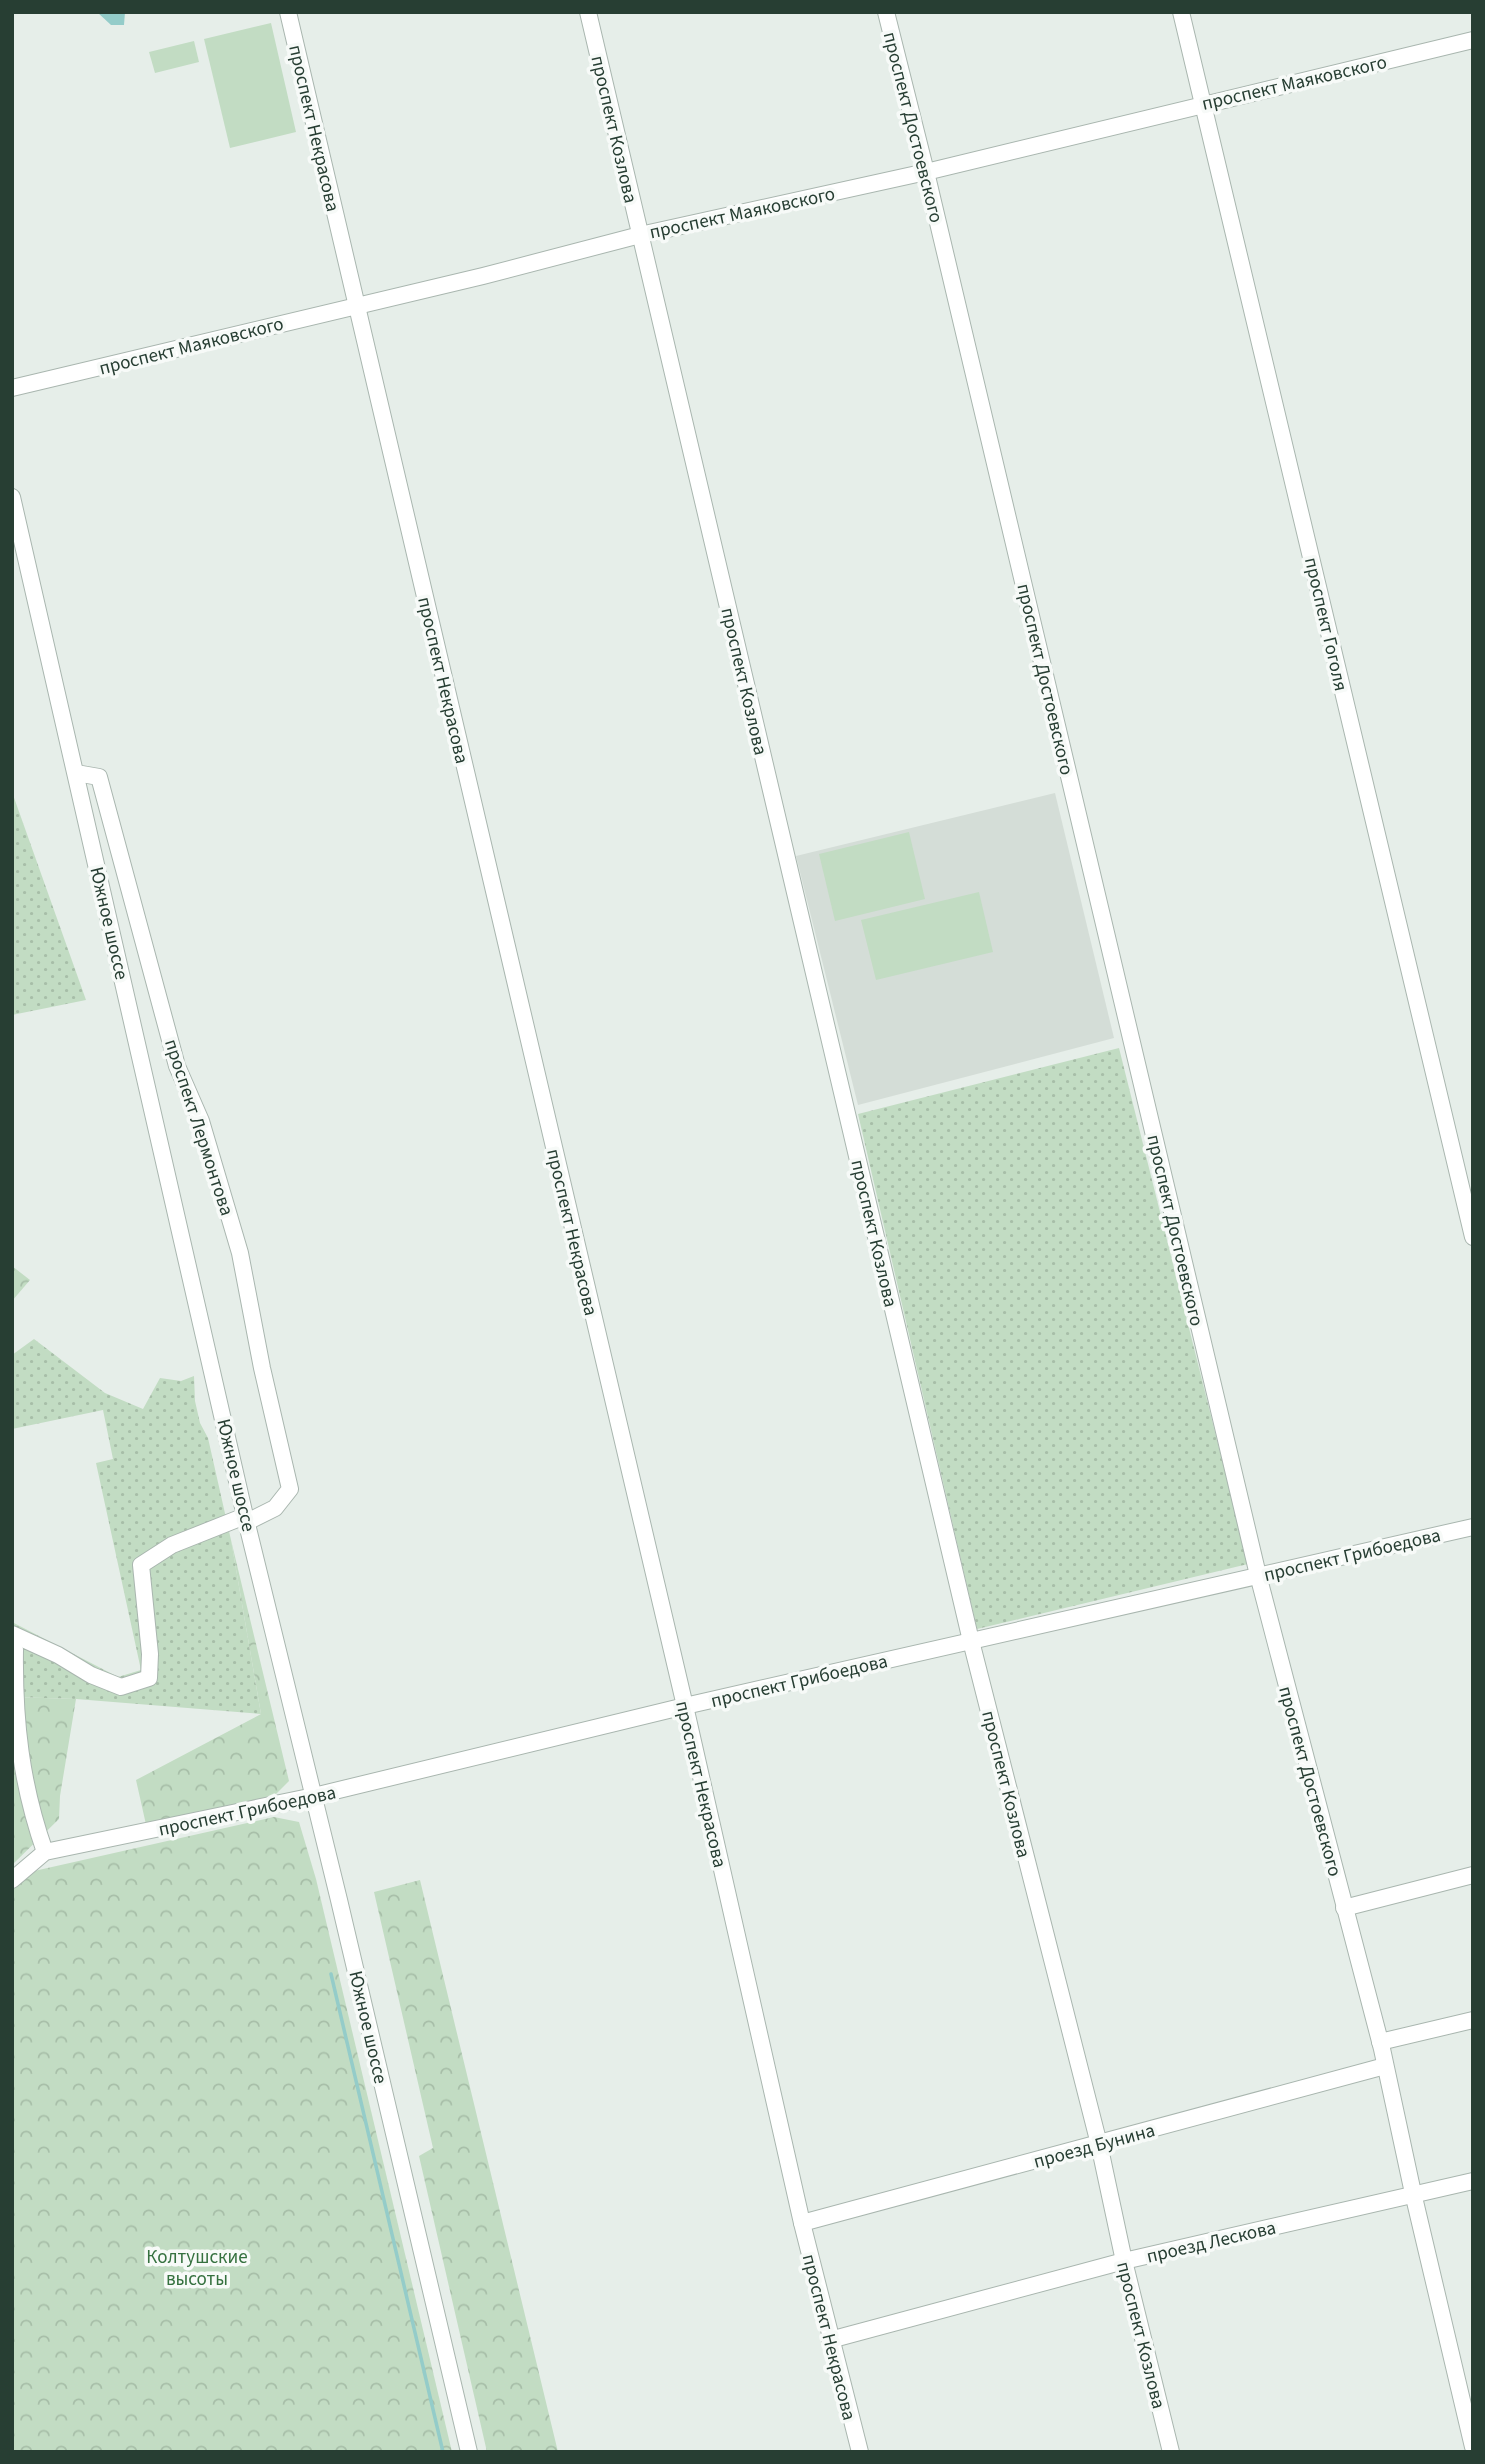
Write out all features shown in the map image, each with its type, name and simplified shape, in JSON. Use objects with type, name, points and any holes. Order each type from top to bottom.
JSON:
[{"type":"street","name":"проспект Некрасова","points":[[288,12],[685,1706],[802,2223],[860,2452]]},
{"type":"street","name":"проспект Козлова","points":[[588,12],[971,1641],[1099,2144],[1124,2261],[1171,2452]]},
{"type":"street","name":"проспект Достоевского","points":[[886,12],[1258,1575],[1380,2042],[1473,2447]]},
{"type":"street","name":"проспект Гоголя","points":[[1181,12],[1473,1237]]},
{"type":"street","name":"проспект Маяковского","points":[[12,388],[483,276],[640,235],[926,173],[1473,40]]},
{"type":"street","name":"Южное шоссе","points":[[12,497],[246,1519],[469,2452]]},
{"type":"street","name":"проспект Лермонтова","points":[[76,773],[99,777],[177,1066],[201,1121],[240,1253],[262,1368],[290,1489],[275,1508],[246,1519]]},
{"type":"street","points":[[12,1634],[58,1655],[91,1675],[121,1687],[149,1678],[150,1654],[141,1566],[172,1545],[246,1519]]},
{"type":"street","name":"проспект Грибоедова","points":[[12,1880],[45,1852],[314,1796],[685,1706],[1473,1527]]},
{"type":"street","points":[[12,1646],[15,1650],[17,1737],[34,1820],[45,1852]]},
{"type":"street","points":[[1344,1908],[1473,1875]]},
{"type":"street","points":[[1380,2042],[1473,2021]]},
{"type":"street","name":"проезд Бунина","points":[[802,2223],[1385,2066]]},
{"type":"street","name":"проезд Лескова","points":[[830,2340],[1124,2261],[1473,2180]]},
{"type":"shaded area","points":[[1055,793],[1114,1038],[858,1105],[796,856]]},
{"type":"green space","points":[[271,23],[296,132],[230,148],[204,39]]},
{"type":"green space","points":[[194,41],[199,62],[155,73],[149,52]]},
{"type":"green space","points":[[12,792],[86,1000],[12,1015]]},
{"type":"green space","points":[[909,832],[925,899],[835,921],[819,854]]},
{"type":"green space","points":[[979,892],[993,952],[876,980],[861,920]]},
{"type":"green space","points":[[1119,1048],[1248,1564],[977,1629],[858,1114]]},
{"type":"green space","points":[[12,1266],[30,1280],[12,1301]]},
{"type":"green space","points":[[34,1339],[105,1393],[143,1409],[160,1378],[181,1381],[194,1376],[195,1401],[200,1423],[208,1438],[231,1540],[261,1714],[76,1699],[12,1697],[12,1622],[118,1677],[141,1670],[96,1463],[113,1459],[103,1410],[12,1429],[12,1355]]},
{"type":"green space","points":[[231,1540],[289,1781],[272,1798],[147,1829],[136,1780],[261,1714]]},
{"type":"green space","points":[[12,1697],[76,1699],[60,1796],[59,1819],[12,1865]]},
{"type":"green space","name":"Колтушские высоты","points":[[274,1817],[299,1822],[316,1879],[452,2452],[12,2452],[12,1876]]},
{"type":"green space","points":[[420,1880],[558,2452],[487,2452],[419,2156],[433,2148],[374,1892]]},
{"type":"water","points":[[97,12],[125,12],[124,25],[111,25]]},
{"type":"waterway","points":[[331,1974],[443,2452]]}]
